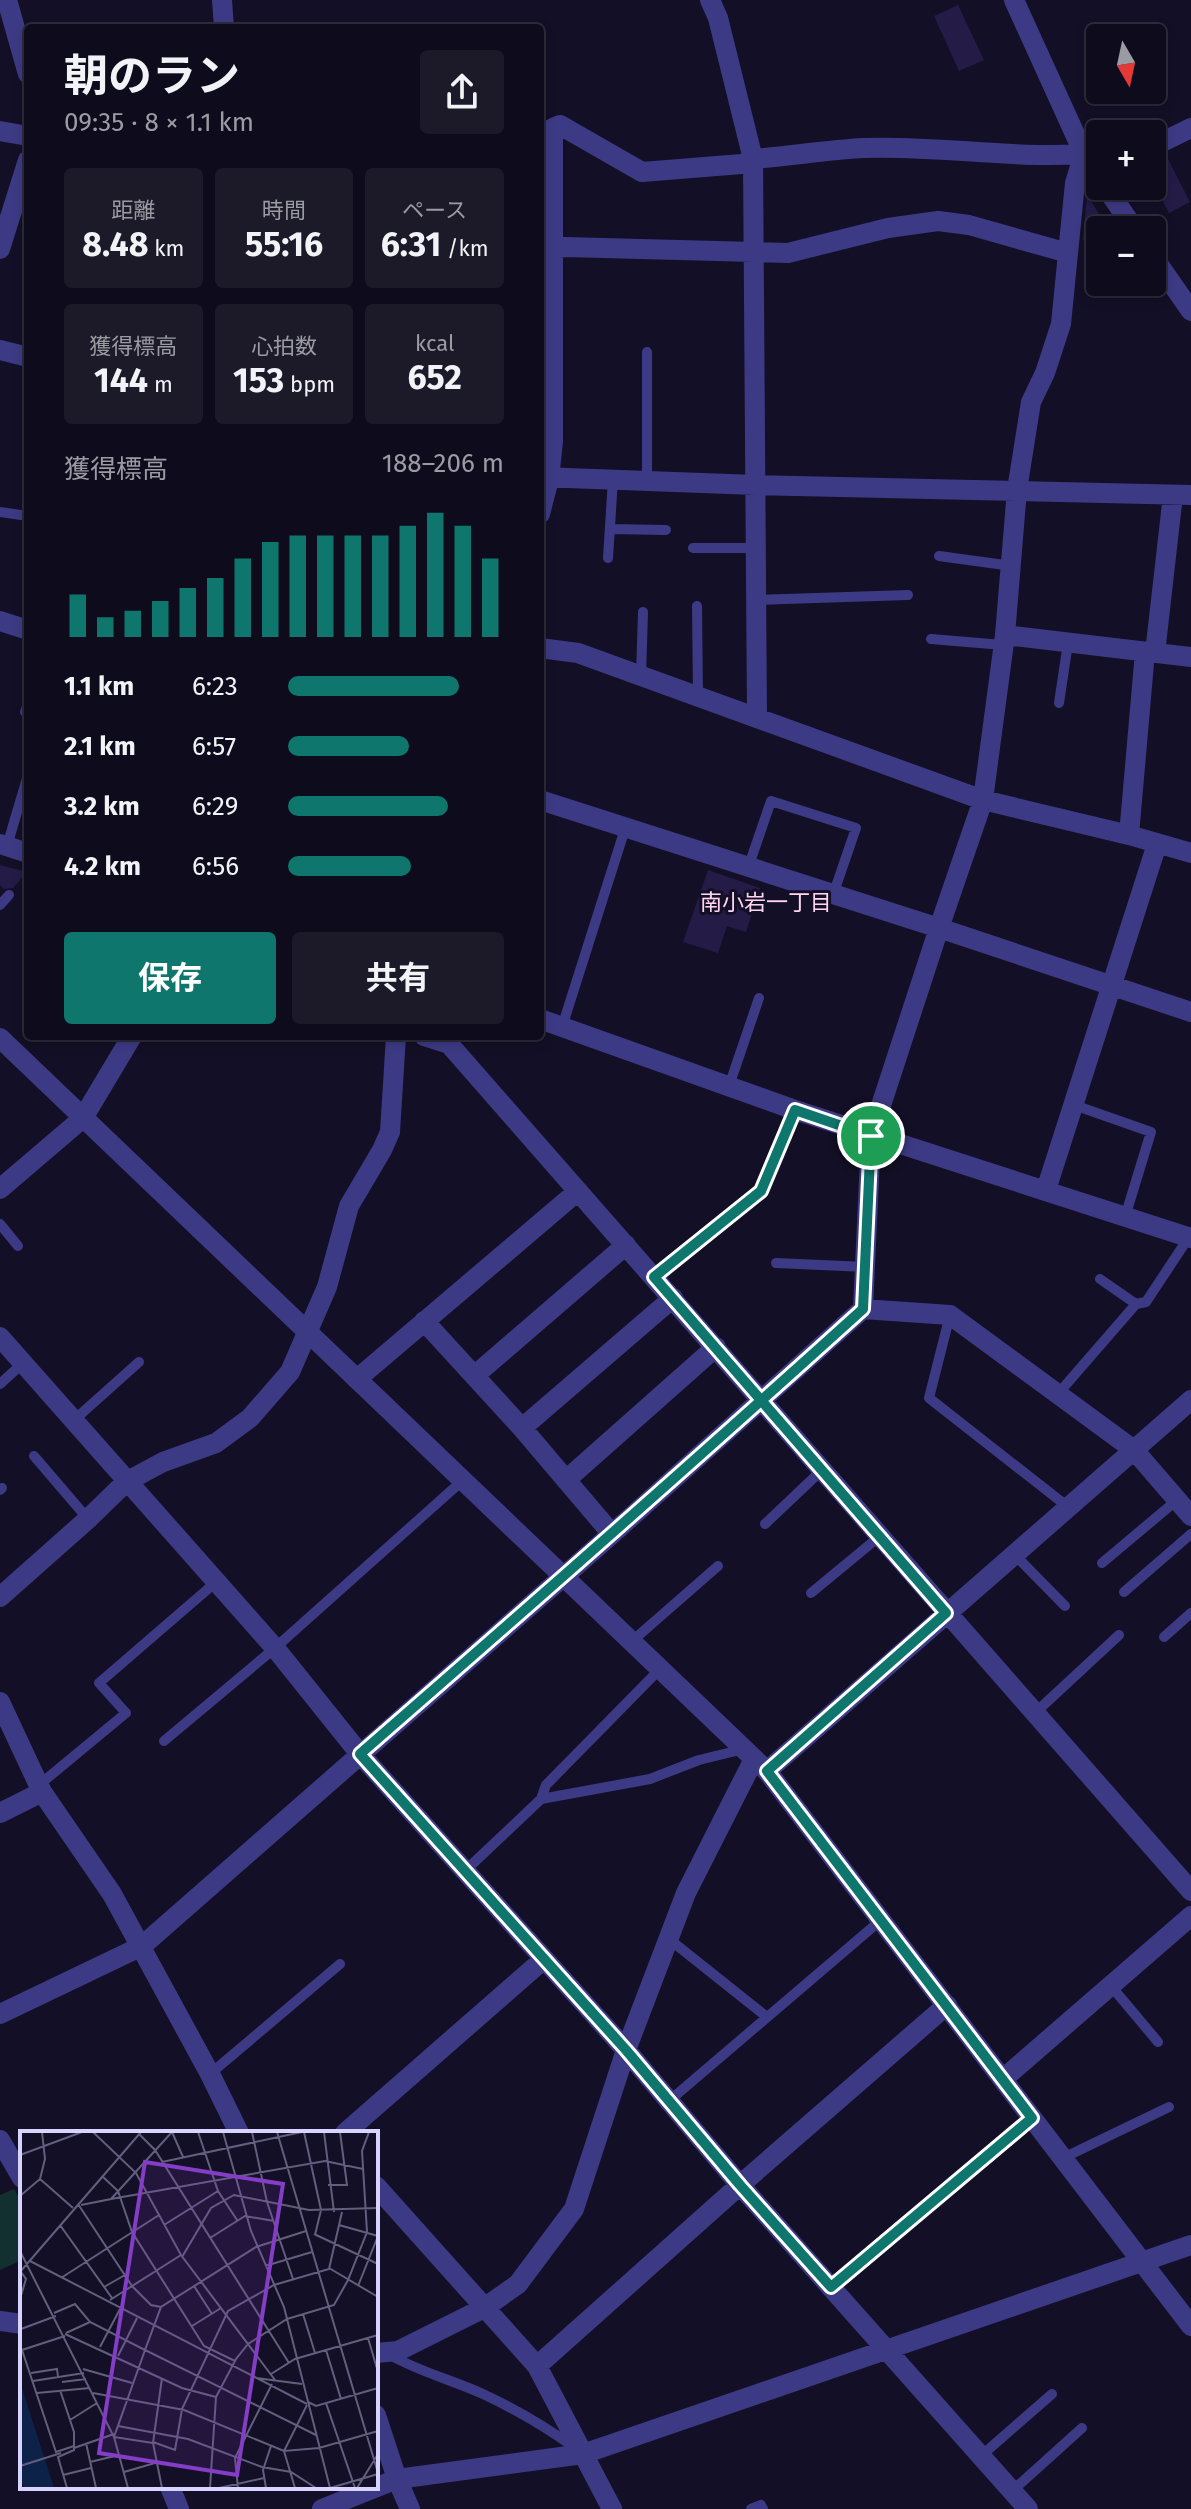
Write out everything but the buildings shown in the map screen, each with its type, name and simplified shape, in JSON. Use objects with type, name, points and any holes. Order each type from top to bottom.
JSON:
[{"type":"street","points":[[7,0],[24,55]]},
{"type":"street","points":[[222,0],[224,24]]},
{"type":"street","points":[[710,0],[718,18],[754,161],[757,717]]},
{"type":"street","points":[[1021,2],[1086,157]]},
{"type":"street","points":[[1084,154],[1057,156],[863,148],[642,172],[560,125],[553,128],[547,249],[547,409],[553,441],[544,478],[1182,495],[1150,653],[1129,835]]},
{"type":"street","points":[[1166,140],[1191,128]]},
{"type":"street","points":[[0,131],[24,135]]},
{"type":"street","points":[[0,2014],[142,1946],[612,1534],[863,1309],[871,1136],[983,800],[1004,640],[1017,490],[1031,402],[1045,373],[1061,324],[1075,183],[1084,154]]},
{"type":"street","points":[[0,249],[24,173]]},
{"type":"street","points":[[1075,183],[1086,180]]},
{"type":"street","points":[[547,249],[754,250],[788,253],[888,228],[938,221],[969,225],[1068,253]]},
{"type":"street","points":[[1166,275],[1191,311]]},
{"type":"street","points":[[0,350],[24,356]]},
{"type":"street","points":[[0,621],[24,629]]},
{"type":"street","points":[[1004,640],[1068,643],[1191,657]]},
{"type":"street","points":[[544,649],[578,653],[983,800],[1191,853]]},
{"type":"street","points":[[544,801],[1191,1012]]},
{"type":"street","points":[[1046,1190],[1157,844]]},
{"type":"street","points":[[4,845],[24,852]]},
{"type":"street","points":[[544,1020],[871,1136],[1190,1237]]},
{"type":"street","points":[[0,1038],[755,1760],[947,2005],[1191,2326]]},
{"type":"street","points":[[0,1189],[83,1118],[130,1040]]},
{"type":"street","points":[[0,1597],[126,1482],[163,1462],[216,1443],[250,1418],[290,1372],[327,1287],[349,1206],[390,1132],[396,1040]]},
{"type":"street","points":[[436,1040],[449,1044],[1191,1891]]},
{"type":"street","points":[[357,1379],[578,1191]]},
{"type":"street","points":[[474,1376],[626,1245]]},
{"type":"street","points":[[522,1428],[673,1298]]},
{"type":"street","points":[[863,1309],[950,1315],[1134,1450],[1191,1516]]},
{"type":"street","points":[[424,1321],[522,1428],[612,1534]]},
{"type":"street","points":[[0,1337],[275,1648],[360,1754],[626,2050],[740,2185],[1028,2509]]},
{"type":"street","points":[[566,1480],[716,1347]]},
{"type":"street","points":[[380,2352],[398,2351],[484,2308],[518,2284],[574,2209],[626,2050],[686,1893],[755,1760],[946,1613],[1191,1400]]},
{"type":"street","points":[[0,1702],[40,1789],[112,1894],[238,2131]]},
{"type":"street","points":[[0,1813],[40,1789]]},
{"type":"street","points":[[1003,2079],[1191,1916]]},
{"type":"street","points":[[347,2131],[544,1959]]},
{"type":"street","points":[[537,2366],[947,2005]]},
{"type":"street","points":[[0,2140],[20,2175]]},
{"type":"street","points":[[378,2188],[537,2366],[612,2509]]},
{"type":"street","points":[[378,2487],[397,2479],[583,2454],[1191,2245]]},
{"type":"street","points":[[0,2321],[20,2324]]},
{"type":"street","points":[[378,2421],[410,2509]]},
{"type":"street","points":[[171,2489],[179,2509]]},
{"type":"street","points":[[322,2509],[372,2489]]},
{"type":"lane","points":[[647,352],[647,480]]},
{"type":"lane","points":[[608,558],[613,479]]},
{"type":"lane","points":[[0,512],[24,515]]},
{"type":"lane","points":[[610,529],[666,530]]},
{"type":"lane","points":[[693,548],[756,548]]},
{"type":"lane","points":[[939,556],[1012,566]]},
{"type":"lane","points":[[756,600],[908,595]]},
{"type":"lane","points":[[697,606],[698,696]]},
{"type":"lane","points":[[641,676],[643,612]]},
{"type":"lane","points":[[931,639],[1004,640]]},
{"type":"lane","points":[[1059,703],[1068,643]]},
{"type":"lane","points":[[4,845],[24,787]]},
{"type":"lane","points":[[748,868],[771,801],[786,805],[856,828],[833,895]]},
{"type":"lane","points":[[562,1027],[625,829]]},
{"type":"lane","points":[[0,905],[9,895]]},
{"type":"lane","points":[[729,1086],[759,998]]},
{"type":"lane","points":[[1074,1105],[1151,1132],[1125,1217]]},
{"type":"lane","points":[[654,1277],[761,1191],[795,1110]]},
{"type":"lane","points":[[0,1224],[18,1246]]},
{"type":"lane","points":[[1057,1395],[1136,1304],[1146,1302],[1190,1237]]},
{"type":"lane","points":[[776,1263],[866,1267]]},
{"type":"lane","points":[[1100,1279],[1136,1304]]},
{"type":"lane","points":[[950,1315],[929,1398],[1068,1507]]},
{"type":"lane","points":[[73,1421],[139,1362]]},
{"type":"lane","points":[[0,1384],[23,1363]]},
{"type":"lane","points":[[34,1456],[88,1519]]},
{"type":"lane","points":[[765,1524],[822,1470]]},
{"type":"lane","points":[[164,1741],[275,1648],[462,1481]]},
{"type":"lane","points":[[1102,1563],[1177,1500]]},
{"type":"lane","points":[[1124,1592],[1191,1534]]},
{"type":"lane","points":[[811,1593],[880,1536]]},
{"type":"lane","points":[[1014,1554],[1065,1606]]},
{"type":"lane","points":[[631,1642],[718,1566]]},
{"type":"lane","points":[[40,1789],[126,1713],[99,1683],[216,1582]]},
{"type":"lane","points":[[1164,1637],[1191,1613]]},
{"type":"lane","points":[[1035,1713],[1119,1635]]},
{"type":"lane","points":[[465,1871],[541,1799],[546,1785],[660,1669]]},
{"type":"lane","points":[[541,1799],[650,1779],[699,1760],[755,1760]]},
{"type":"lane","points":[[669,2101],[881,1920]]},
{"type":"lane","points":[[669,1938],[767,2017]]},
{"type":"lane","points":[[210,2074],[340,1964]]},
{"type":"lane","points":[[1111,1986],[1158,2042]]},
{"type":"lane","points":[[1063,2158],[1169,2107]]},
{"type":"lane","points":[[831,2287],[1032,2118]]},
{"type":"lane","points":[[380,2352],[410,2367],[482,2394],[548,2428],[583,2454]]},
{"type":"lane","points":[[981,2456],[1052,2394]]},
{"type":"lane","points":[[1012,2491],[1082,2428]]},
{"type":"lane","points":[[751,2509],[761,2505],[763,2509]]},
{"type":"green space","points":[[14,2189],[20,2200],[20,2261],[0,2270],[0,2195]]},
{"type":"district","name":"南小岩一丁目","points":[[766,902]]},
{"type":"route","points":[[871,1136],[795,1110],[761,1191],[654,1277],[762,1400],[946,1613],[767,1771],[1032,2118],[831,2287],[626,2050],[360,1754],[612,1534],[762,1400],[863,1309],[871,1136]]}]
